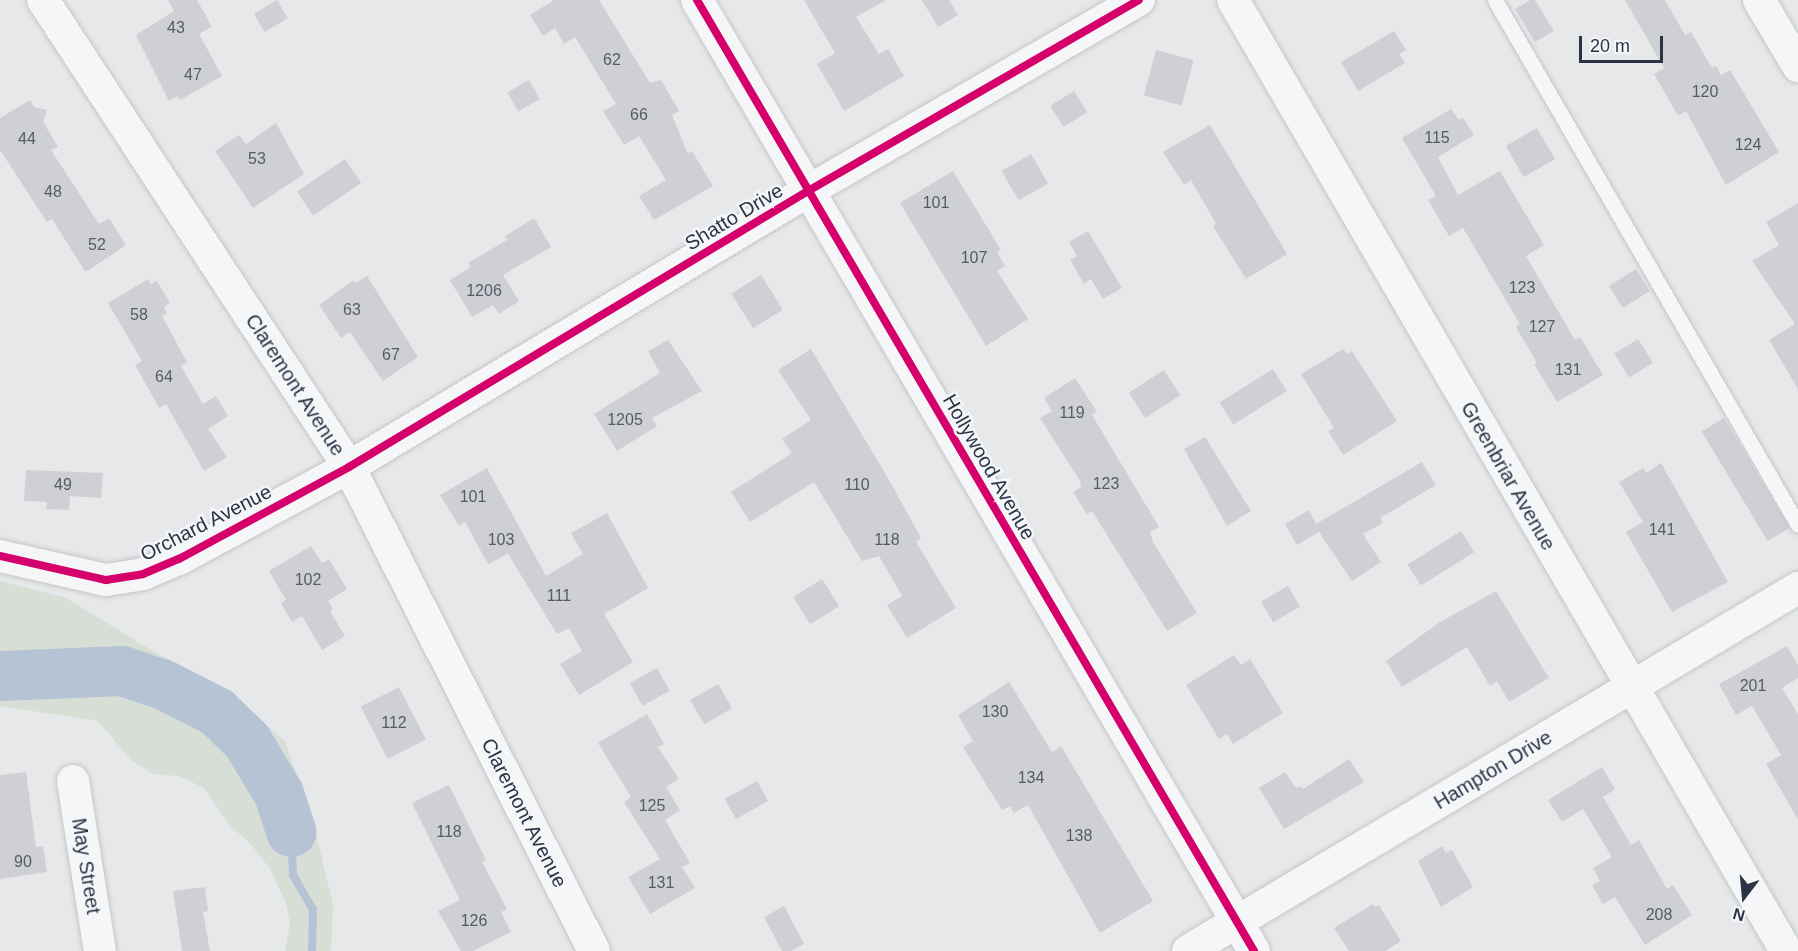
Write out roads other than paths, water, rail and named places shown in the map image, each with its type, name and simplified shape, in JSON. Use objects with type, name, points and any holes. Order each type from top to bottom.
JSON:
[{"type":"street","name":"Claremont Avenue","points":[[42,0],[349,467],[594,951]]},
{"type":"street","name":"Hollywood Avenue","points":[[697,0],[1254,951]]},
{"type":"street","name":"Shatto Drive","points":[[349,467],[808,191],[1139,0]]},
{"type":"street","name":"Greenbriar Avenue","points":[[1233,0],[1630,688],[1786,951]]},
{"type":"street","points":[[1759,0],[1798,66]]},
{"type":"street","name":"Orchard Avenue","points":[[0,556],[106,580],[143,574],[349,467]]},
{"type":"street","name":"Hampton Drive","points":[[1188,951],[1798,588]]},
{"type":"street","name":"May Street","points":[[73,781],[100,951]]},
{"type":"lane","points":[[1495,0],[1798,525]]},
{"type":"waterway","points":[[0,676],[122,671],[164,685],[217,712],[247,741],[279,794],[291,832]]},
{"type":"waterway","points":[[291,832],[293,875],[313,909],[312,951]]}]
